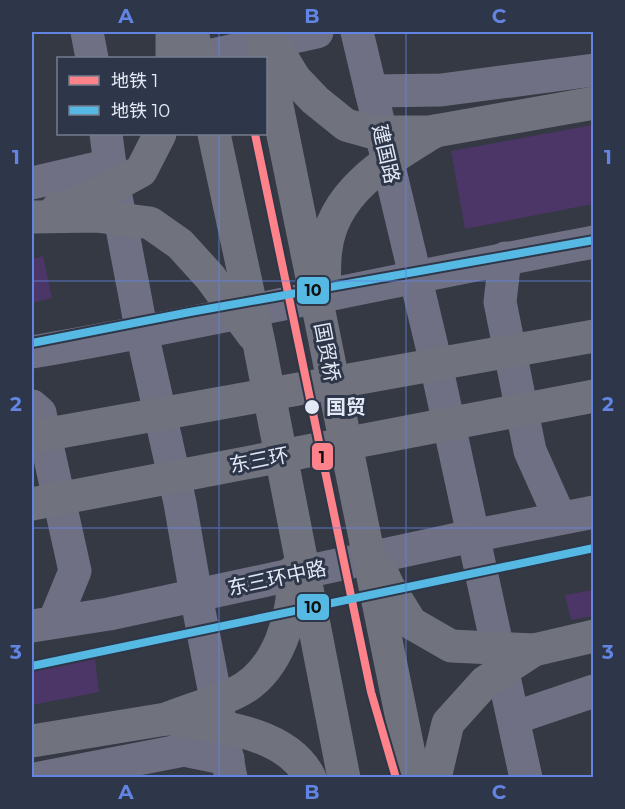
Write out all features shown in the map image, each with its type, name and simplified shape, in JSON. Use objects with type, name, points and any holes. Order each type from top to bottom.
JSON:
[{"type":"highway","points":[[172,32],[172,57]]},
{"type":"highway","points":[[192,32],[198,57]]},
{"type":"highway","points":[[264,32],[296,79],[315,100],[346,125],[371,132],[435,132],[594,103]]},
{"type":"highway","name":"国贸桥","points":[[264,32],[414,777]]},
{"type":"highway","points":[[323,330],[326,247],[338,211],[363,180],[402,151],[435,132]]},
{"type":"highway","points":[[32,217],[87,200],[141,171],[159,135]]},
{"type":"highway","points":[[214,135],[259,343],[344,777]]},
{"type":"highway","points":[[32,217],[96,216],[150,223],[180,244],[210,278],[259,343]]},
{"type":"highway","points":[[32,438],[594,336]]},
{"type":"highway","name":"东三环","points":[[32,504],[594,396]]},
{"type":"highway","points":[[362,524],[388,586],[411,624],[451,646],[534,650],[594,636]]},
{"type":"highway","points":[[32,741],[166,719],[237,692],[264,671],[281,644],[294,592],[294,528]]},
{"type":"highway","points":[[435,777],[448,723],[485,682],[534,650]]},
{"type":"highway","points":[[166,719],[216,726],[254,735],[274,743],[304,765],[310,777]]},
{"type":"street","points":[[203,57],[317,32]]},
{"type":"street","name":"建国路","points":[[357,32],[526,777]]},
{"type":"street","points":[[371,90],[441,90],[594,70]]},
{"type":"street","points":[[106,135],[142,333],[180,503],[229,768]]},
{"type":"street","points":[[32,183],[110,165]]},
{"type":"street","points":[[32,352],[142,333],[414,276],[594,242]]},
{"type":"street","points":[[505,258],[500,302],[530,451],[560,519]]},
{"type":"street","points":[[32,406],[40,413],[75,571],[43,624]]},
{"type":"street","name":"东三环中路","points":[[43,624],[110,614],[594,512]]},
{"type":"street","points":[[514,718],[594,692]]},
{"type":"street","points":[[40,777],[184,750],[229,768]]},
{"type":"shaded area","points":[[593,125],[593,204],[465,229],[451,151]]},
{"type":"shaded area","points":[[43,256],[52,298],[32,303],[32,259]]},
{"type":"shaded area","points":[[593,590],[593,616],[571,620],[565,595]]},
{"type":"shaded area","points":[[95,659],[99,692],[32,705],[32,672]]},
{"type":"metro line","name":"1","points":[[255,135],[371,692],[396,778]]},
{"type":"metro line","name":"10","points":[[32,343],[190,312],[594,240]]},
{"type":"metro line","name":"10","points":[[32,666],[594,548]]},
{"type":"place","name":"国贸","points":[[312,407]]}]
